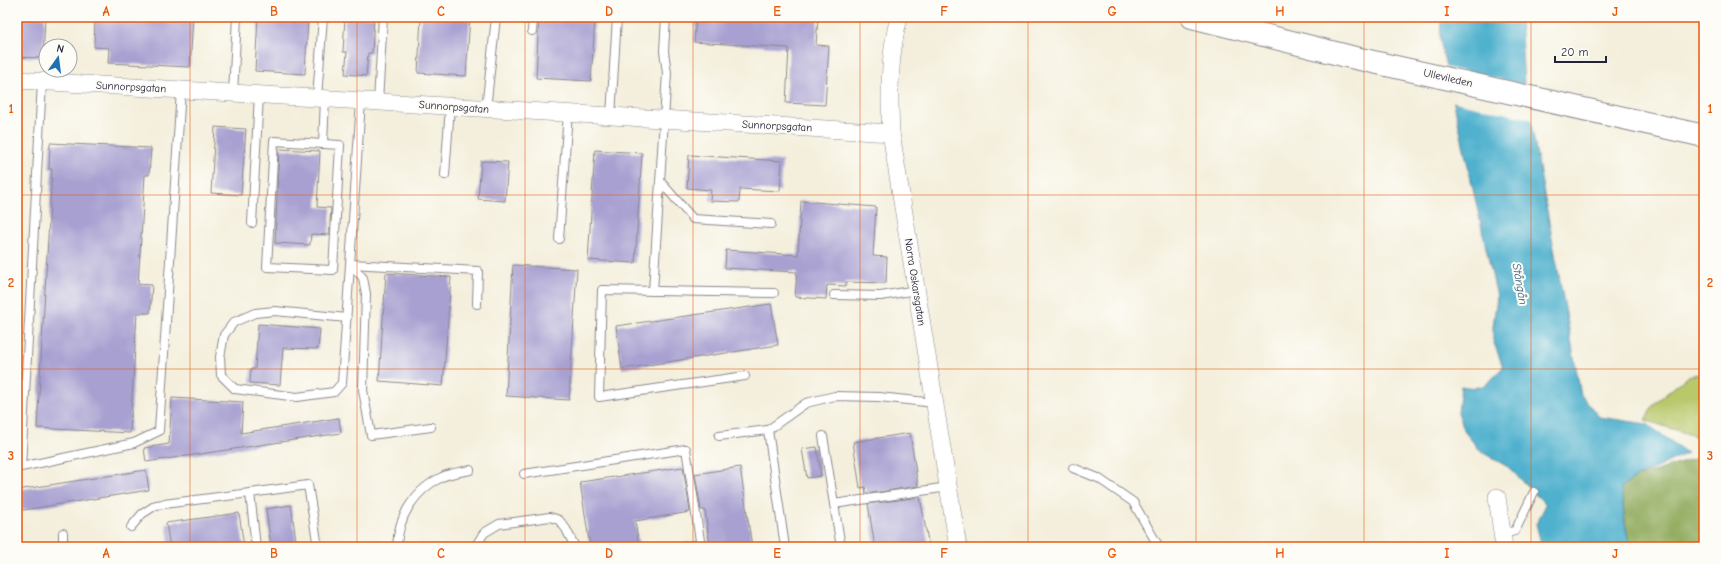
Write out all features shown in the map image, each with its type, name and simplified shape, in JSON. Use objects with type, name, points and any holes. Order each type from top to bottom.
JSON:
[{"type":"main road","name":"Ullevileden","points":[[1192,17],[1351,56],[1704,136]]},
{"type":"street","name":"Norra Oskarsgatan","points":[[899,17],[894,36],[889,93],[891,133],[958,547]]},
{"type":"street","name":"Sunnorpsgatan","points":[[17,80],[891,133]]},
{"type":"street","points":[[1497,497],[1503,540]]},
{"type":"lane","points":[[233,93],[237,17]]},
{"type":"lane","points":[[322,17],[321,98],[323,144]]},
{"type":"lane","points":[[347,318],[274,311],[255,313],[234,322],[224,335],[220,357],[221,375],[235,389],[297,397],[334,392],[342,383],[347,318],[351,264],[369,101],[383,17]]},
{"type":"lane","points":[[486,109],[496,17]]},
{"type":"lane","points":[[532,17],[532,30]]},
{"type":"lane","points":[[611,116],[617,17]]},
{"type":"lane","points":[[653,291],[666,73],[664,51],[666,17]]},
{"type":"lane","points":[[42,82],[21,467],[134,443],[159,431],[181,90]]},
{"type":"lane","points":[[252,223],[259,95]]},
{"type":"lane","points":[[445,175],[450,106]]},
{"type":"lane","points":[[559,240],[568,113]]},
{"type":"lane","points":[[274,141],[323,144],[340,145],[333,270],[267,267],[274,141]]},
{"type":"lane","points":[[660,181],[693,219],[770,224]]},
{"type":"lane","points":[[351,264],[478,271],[477,304]]},
{"type":"lane","points":[[351,264],[363,278],[366,294],[363,390],[371,435],[431,427]]},
{"type":"lane","points":[[745,376],[598,397],[602,290],[774,293]]},
{"type":"lane","points":[[834,295],[881,296],[916,290]]},
{"type":"lane","points":[[719,436],[768,430],[806,403],[835,396],[879,397],[935,403]]},
{"type":"lane","points":[[768,430],[785,547]]},
{"type":"lane","points":[[824,436],[841,547]]},
{"type":"lane","points":[[524,474],[686,449],[701,546],[683,547]]},
{"type":"lane","points":[[1073,468],[1098,478],[1133,502],[1159,547]]},
{"type":"lane","points":[[397,547],[398,530],[406,512],[420,492],[443,476],[470,470]]},
{"type":"lane","points":[[131,527],[142,514],[156,505],[308,485],[318,547]]},
{"type":"lane","points":[[834,504],[948,487]]},
{"type":"lane","points":[[1503,540],[1515,531],[1534,492]]},
{"type":"lane","points":[[250,493],[256,547]]},
{"type":"lane","points":[[475,547],[484,533],[499,524],[550,517],[559,520],[566,528],[575,547]]},
{"type":"lane","points":[[63,533],[63,547]]},
{"type":"green space","points":[[1704,373],[1704,439],[1645,420],[1655,403],[1688,376]]},
{"type":"green space","points":[[1704,456],[1704,547],[1630,547],[1625,522],[1621,487],[1637,477]]},
{"type":"water","name":"Stångån","points":[[1441,17],[1520,17],[1524,86],[1581,395],[1599,417],[1647,424],[1687,453],[1637,477],[1621,487],[1625,522],[1630,547],[1542,547],[1536,524],[1545,507],[1545,504],[1508,467],[1480,451],[1465,432],[1458,412],[1461,386],[1481,386],[1489,381],[1503,367],[1493,340],[1493,327],[1497,297],[1440,40]]},
{"type":"pier","points":[[1444,67],[1526,85],[1533,120],[1451,101]]},
{"type":"building","points":[[17,17],[45,17],[44,38],[38,38],[38,58],[17,57]]},
{"type":"building","points":[[95,17],[193,17],[190,67],[108,63],[109,48],[94,47]]},
{"type":"building","points":[[258,17],[308,17],[305,74],[255,71]]},
{"type":"building","points":[[345,17],[374,17],[372,53],[368,53],[366,76],[345,74],[347,52],[343,52]]},
{"type":"building","points":[[421,17],[470,17],[466,76],[418,73]]},
{"type":"building","points":[[539,17],[595,17],[591,81],[536,78]]},
{"type":"building","points":[[696,17],[818,17],[816,45],[829,46],[825,105],[786,103],[789,48],[694,42]]},
{"type":"building","points":[[215,127],[246,129],[241,195],[211,193]]},
{"type":"building","points":[[50,143],[151,148],[149,175],[145,175],[138,284],[152,285],[150,313],[137,313],[130,433],[37,428],[52,169],[49,169]]},
{"type":"building","points":[[279,149],[320,151],[317,207],[331,208],[329,235],[311,234],[310,245],[275,243]]},
{"type":"building","points":[[595,150],[642,153],[635,263],[588,260]]},
{"type":"building","points":[[689,155],[782,161],[780,191],[740,189],[739,202],[710,201],[711,190],[687,188]]},
{"type":"building","points":[[481,161],[508,162],[505,201],[478,199]]},
{"type":"building","points":[[801,201],[876,207],[873,256],[887,257],[886,283],[846,282],[846,286],[827,285],[826,299],[795,297],[797,272],[725,268],[726,250],[798,255]]},
{"type":"building","points":[[513,265],[577,269],[569,400],[506,396]]},
{"type":"building","points":[[386,273],[451,277],[443,386],[379,381]]},
{"type":"building","points":[[771,304],[778,345],[622,369],[616,326]]},
{"type":"building","points":[[258,324],[320,329],[318,349],[283,348],[280,385],[250,383],[251,369],[255,369]]},
{"type":"building","points":[[172,398],[243,402],[241,433],[339,418],[341,433],[146,462],[144,448],[169,444]]},
{"type":"building","points":[[910,433],[918,486],[866,494],[865,487],[860,488],[853,442]]},
{"type":"building","points":[[817,447],[821,476],[807,478],[802,449]]},
{"type":"building","points":[[683,467],[690,512],[635,521],[639,547],[590,547],[580,482]]},
{"type":"building","points":[[740,467],[752,547],[710,547],[705,510],[701,510],[695,474]]},
{"type":"building","points":[[146,470],[149,490],[17,511],[17,490]]},
{"type":"building","points":[[920,497],[929,547],[875,547],[868,504]]},
{"type":"building","points":[[291,505],[297,547],[271,547],[266,509]]},
{"type":"building","points":[[239,513],[244,547],[170,547],[166,523]]}]
